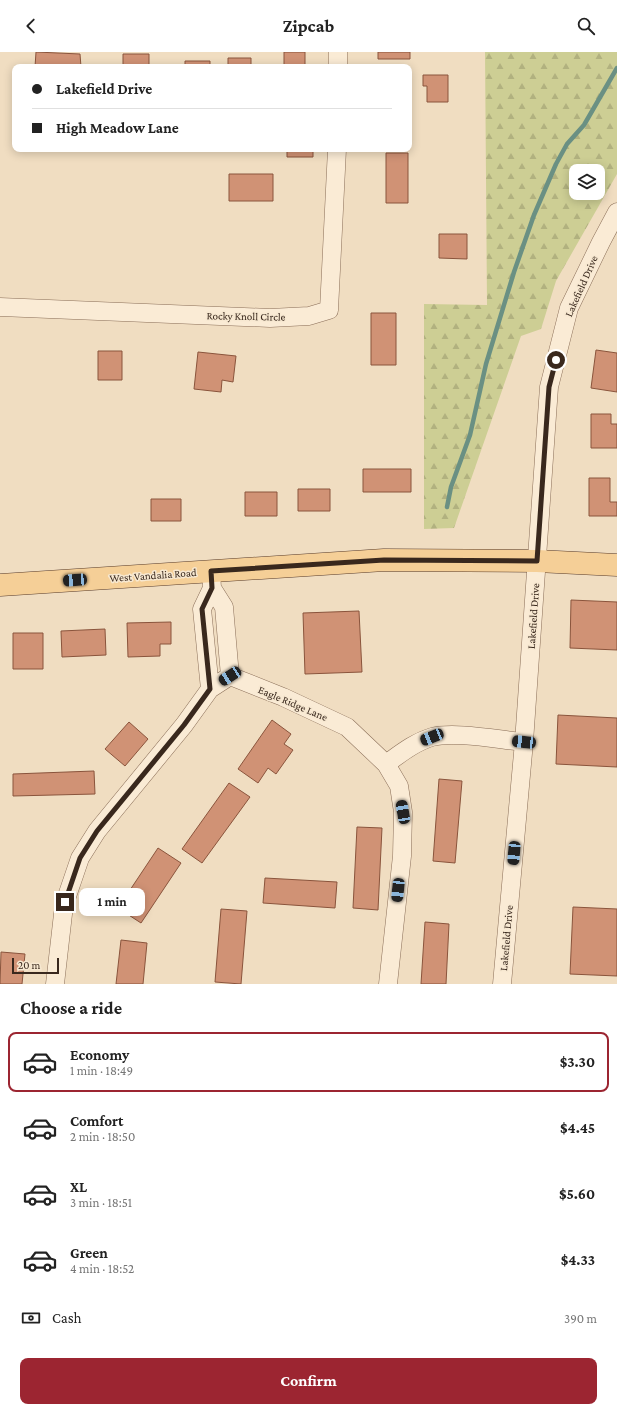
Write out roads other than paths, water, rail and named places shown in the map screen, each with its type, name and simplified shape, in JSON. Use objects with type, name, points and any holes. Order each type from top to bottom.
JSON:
[{"type":"main road","name":"West Vandalia Road","points":[[0,585],[211,579],[384,560],[537,561],[617,566]]},
{"type":"street","points":[[338,52],[338,64]]},
{"type":"street","name":"Rocky Knoll Circle","points":[[0,307],[270,318],[309,316],[329,310],[337,152]]},
{"type":"street","name":"Lakefield Drive","points":[[502,984],[524,742],[549,387],[569,308],[617,212]]},
{"type":"street","points":[[55,984],[64,908],[80,858],[97,831],[184,725],[210,689],[230,676],[224,607],[211,579]]},
{"type":"street","points":[[210,689],[202,609],[211,579]]},
{"type":"street","name":"Eagle Ridge Lane","points":[[230,676],[347,727],[386,764],[399,786],[403,812],[402,856],[388,984]]},
{"type":"street","points":[[386,764],[412,746],[432,737],[452,736],[524,742]]},
{"type":"waterway","points":[[447,507],[451,487],[470,435],[486,364],[514,272],[534,215],[556,164],[567,144],[584,125],[617,68]]}]
